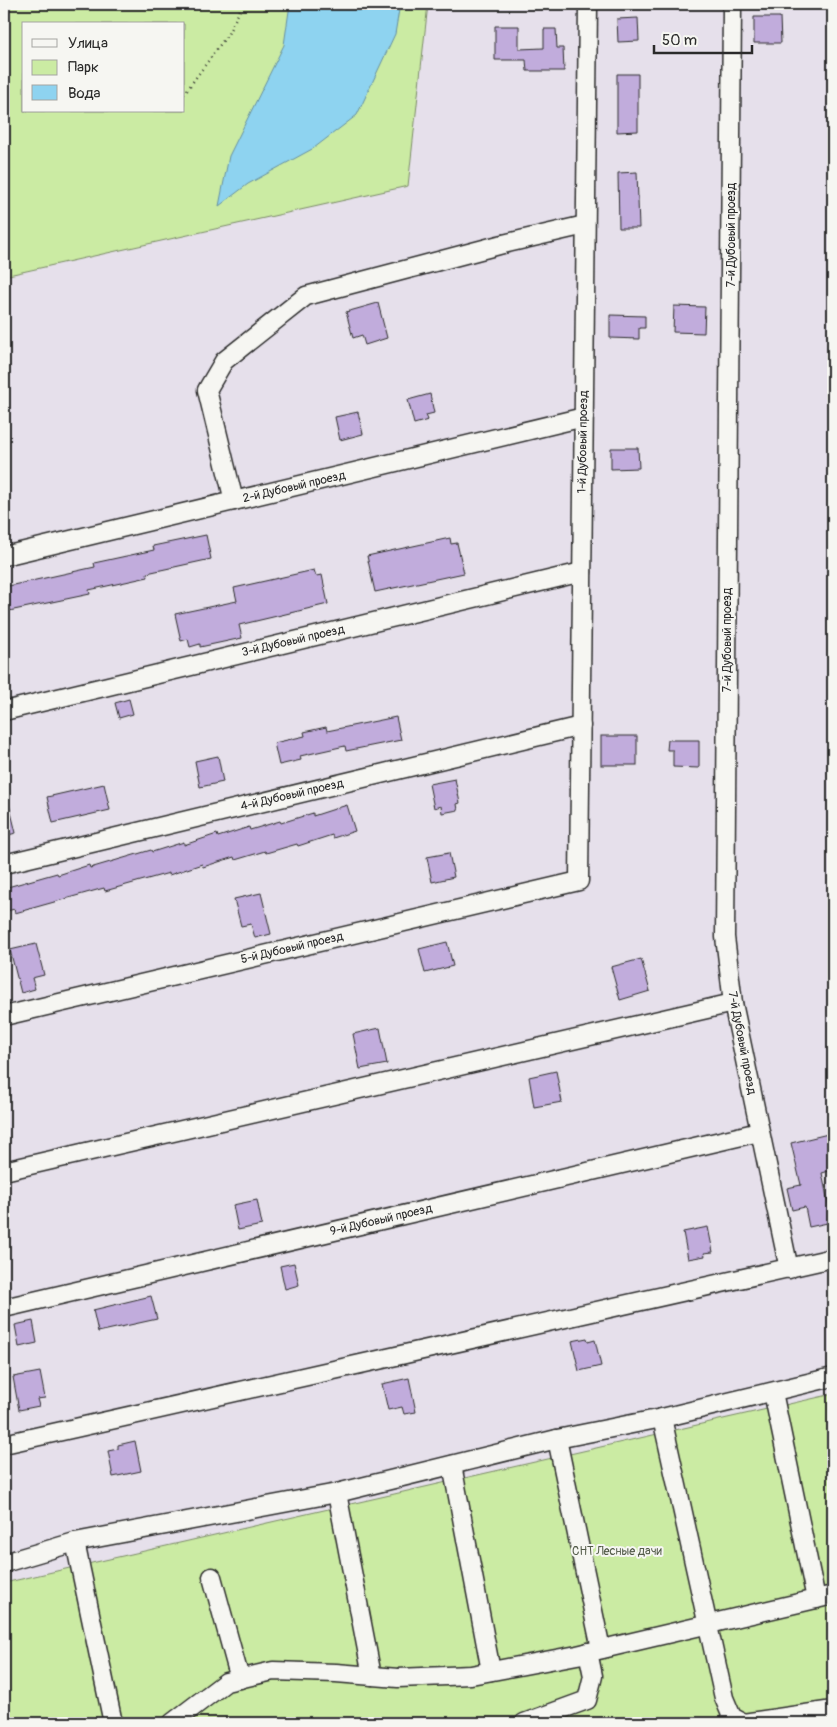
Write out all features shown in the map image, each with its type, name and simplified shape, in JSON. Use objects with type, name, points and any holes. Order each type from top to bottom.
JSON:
[{"type":"street","name":"1-й Дубовый проезд","points":[[579,881],[588,4]]},
{"type":"street","name":"7-й Дубовый проезд","points":[[732,4],[725,937],[732,1003],[789,1269]]},
{"type":"street","points":[[234,501],[207,390],[224,361],[298,302],[306,296],[324,291],[499,245],[586,225]]},
{"type":"street","name":"2-й Дубовый проезд","points":[[4,556],[584,417]]},
{"type":"street","name":"3-й Дубовый проезд","points":[[4,711],[582,572]]},
{"type":"street","name":"4-й Дубовый проезд","points":[[4,864],[581,726]]},
{"type":"street","name":"5-й Дубовый проезд","points":[[4,1016],[579,881]]},
{"type":"street","points":[[4,1171],[732,1003]]},
{"type":"street","name":"9-й Дубовый проезд","points":[[4,1308],[759,1132]]},
{"type":"street","points":[[4,1444],[833,1258]]},
{"type":"street","points":[[4,1563],[75,1542],[336,1493],[556,1439],[662,1418],[833,1377]]},
{"type":"street","points":[[773,1392],[816,1598]]},
{"type":"street","points":[[662,1418],[724,1698],[732,1717],[743,1723],[833,1710]]},
{"type":"street","points":[[524,1723],[587,1700],[593,1676],[595,1651],[556,1439]]},
{"type":"street","points":[[452,1465],[491,1671]]},
{"type":"street","points":[[336,1493],[372,1676]]},
{"type":"street","points":[[75,1542],[113,1723]]},
{"type":"street","points":[[212,1577],[240,1679]]},
{"type":"street","points":[[172,1723],[226,1682],[273,1671],[336,1673],[398,1678],[471,1674],[595,1651],[833,1594]]},
{"type":"path","points":[[185,93],[228,34],[243,4]]},
{"type":"green space","points":[[4,4],[428,4],[408,186],[4,276]]},
{"type":"green space","name":"СНТ Лесные дачи","points":[[833,1394],[833,1723],[4,1723],[4,1583]]},
{"type":"water","points":[[290,4],[400,4],[395,34],[357,115],[314,148],[248,184],[219,206],[229,156],[284,45]]},
{"type":"building","points":[[754,17],[780,17],[781,43],[754,43]]},
{"type":"building","points":[[638,18],[639,41],[618,42],[617,19]]},
{"type":"building","points":[[495,26],[519,26],[519,49],[544,48],[544,29],[556,29],[557,48],[563,48],[564,71],[527,71],[526,60],[495,60]]},
{"type":"building","points":[[617,74],[638,74],[638,131],[617,132]]},
{"type":"building","points":[[637,172],[639,228],[619,228],[618,173]]},
{"type":"building","points":[[378,303],[387,338],[365,345],[362,335],[353,338],[346,312]]},
{"type":"building","points":[[674,306],[705,307],[704,333],[673,332]]},
{"type":"building","points":[[610,315],[645,316],[645,328],[639,328],[639,339],[610,338]]},
{"type":"building","points":[[430,394],[434,413],[426,415],[428,420],[414,424],[408,400]]},
{"type":"building","points":[[358,412],[363,434],[340,440],[335,417]]},
{"type":"building","points":[[611,448],[638,448],[639,468],[611,469]]},
{"type":"building","points":[[206,535],[211,559],[147,573],[148,577],[89,590],[90,594],[9,611],[4,587],[95,567],[94,563],[154,550],[153,546]]},
{"type":"building","points":[[450,538],[451,544],[457,543],[464,573],[375,592],[367,556]]},
{"type":"building","points":[[314,570],[316,576],[322,575],[328,604],[239,625],[242,638],[200,647],[200,644],[190,647],[188,639],[181,641],[175,614],[237,601],[234,588]]},
{"type":"building","points":[[129,699],[133,714],[119,718],[115,703]]},
{"type":"building","points":[[396,717],[401,740],[346,751],[345,746],[300,756],[301,760],[279,765],[274,743],[305,736],[304,732],[326,727],[327,731]]},
{"type":"building","points":[[601,736],[637,736],[637,765],[601,765]]},
{"type":"building","points":[[668,740],[699,740],[699,768],[673,767],[673,750],[667,750]]},
{"type":"building","points":[[218,756],[223,782],[200,787],[195,761]]},
{"type":"building","points":[[455,779],[460,803],[457,804],[458,810],[442,813],[441,806],[434,808],[429,784]]},
{"type":"building","points":[[104,784],[110,810],[53,823],[47,797]]},
{"type":"building","points":[[4,800],[8,800],[16,833],[4,836]]},
{"type":"building","points":[[347,805],[355,831],[333,838],[332,835],[298,846],[297,844],[266,853],[265,851],[235,860],[234,857],[203,867],[202,864],[169,875],[169,873],[105,891],[104,888],[15,913],[14,909],[4,912],[4,888],[57,873],[58,875],[89,865],[90,868],[184,842],[184,845],[217,834],[218,837],[249,827],[250,830],[313,813],[313,816]]},
{"type":"building","points":[[449,853],[454,877],[432,882],[427,857]]},
{"type":"building","points":[[261,893],[271,934],[255,938],[251,924],[241,926],[234,899]]},
{"type":"building","points":[[447,942],[453,966],[425,973],[419,949]]},
{"type":"building","points":[[36,944],[44,975],[32,978],[35,989],[21,993],[10,950]]},
{"type":"building","points":[[641,959],[650,991],[620,1000],[611,967]]},
{"type":"building","points":[[380,1028],[387,1064],[360,1069],[353,1034]]},
{"type":"building","points":[[556,1071],[562,1102],[534,1107],[529,1077]]},
{"type":"building","points":[[828,1134],[833,1156],[833,1170],[822,1173],[832,1222],[809,1227],[805,1207],[792,1210],[787,1188],[801,1185],[791,1143]]},
{"type":"building","points":[[257,1200],[262,1225],[238,1230],[233,1205]]},
{"type":"building","points":[[708,1227],[713,1252],[704,1253],[705,1256],[688,1259],[683,1232]]},
{"type":"building","points":[[294,1263],[299,1285],[285,1289],[280,1266]]},
{"type":"building","points":[[151,1296],[157,1319],[98,1332],[93,1310]]},
{"type":"building","points":[[33,1321],[37,1343],[19,1347],[15,1325]]},
{"type":"building","points":[[587,1338],[588,1342],[595,1340],[601,1366],[579,1371],[572,1341]]},
{"type":"building","points":[[40,1372],[45,1398],[37,1399],[39,1406],[19,1410],[13,1377]]},
{"type":"building","points":[[409,1378],[416,1412],[404,1414],[402,1407],[388,1410],[382,1384]]},
{"type":"building","points":[[135,1441],[141,1471],[113,1477],[108,1451],[118,1449],[118,1445]]}]
